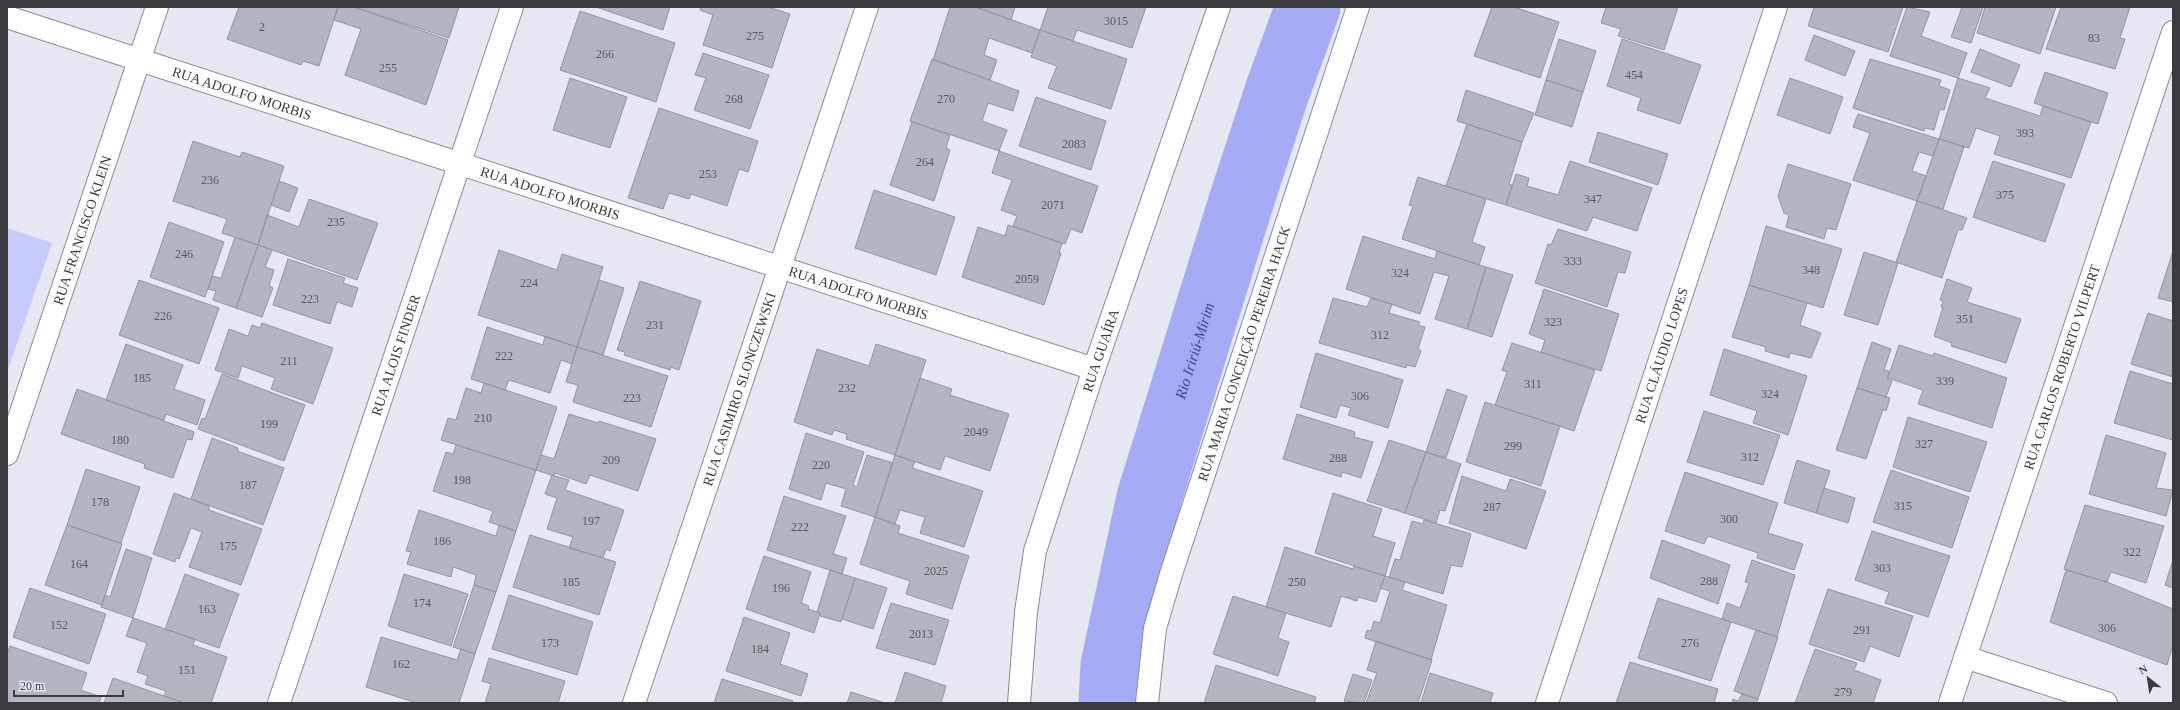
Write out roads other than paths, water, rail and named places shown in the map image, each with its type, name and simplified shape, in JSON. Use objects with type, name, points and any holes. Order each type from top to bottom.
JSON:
[{"type":"street","name":"RUA FRANCISCO KLEIN","points":[[7,454],[157,7]]},
{"type":"street","name":"RUA ALOIS FINDER","points":[[279,703],[512,7]]},
{"type":"street","name":"RUA CASIMIRO SLONCZEWSKI","points":[[634,703],[867,7]]},
{"type":"street","name":"RUA GUAÍRA","points":[[1019,703],[1026,612],[1035,551],[1094,369],[1219,7]]},
{"type":"street","name":"RUA MARIA CONCEIÇÃO PEREIRA HACK","points":[[1147,703],[1155,628],[1171,574],[1358,7]]},
{"type":"street","name":"RUA CLÁUDIO LOPES","points":[[1547,703],[1776,7]]},
{"type":"street","name":"RUA ADOLFO MORBIS","points":[[7,17],[1094,369]]},
{"type":"street","name":"RUA CARLOS ROBERTO VILPERT","points":[[1950,703],[2173,32]]},
{"type":"street","points":[[1965,657],[2106,703]]},
{"type":"waterway","name":"Rio Iririú-Mirim","points":[[1111,703],[1113,665],[1149,498],[1240,205],[1277,92],[1308,7]]}]
